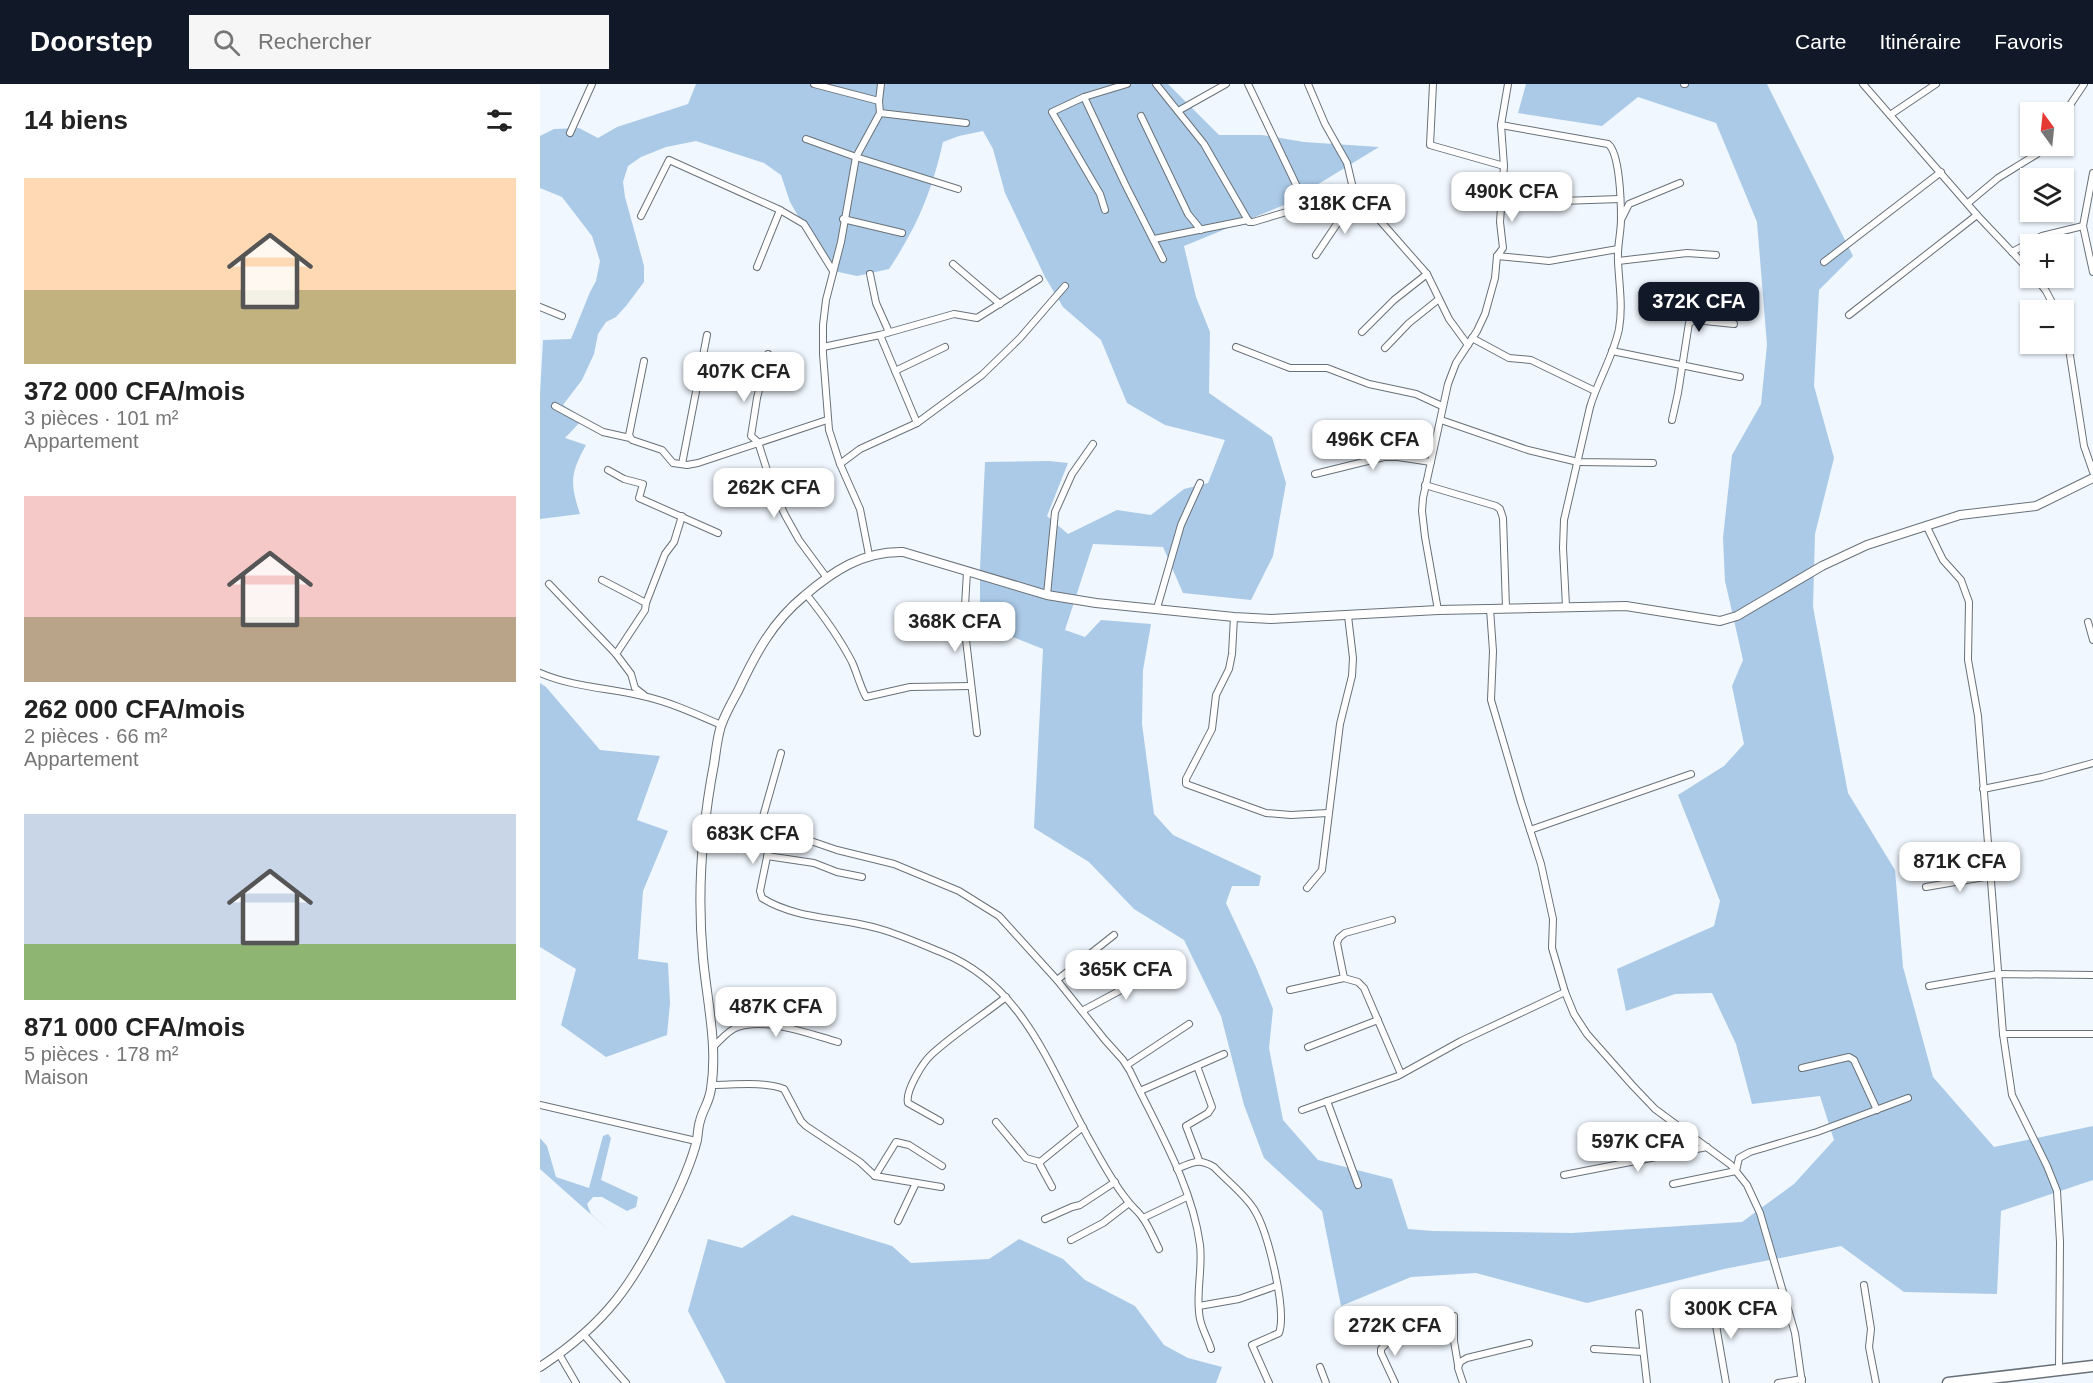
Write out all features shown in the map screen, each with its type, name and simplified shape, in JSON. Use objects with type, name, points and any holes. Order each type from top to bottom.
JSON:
[{"type":"highway","points":[[1947,1383],[2093,1366]]},
{"type":"street","points":[[570,133],[592,84]]},
{"type":"street","points":[[814,84],[879,101]]},
{"type":"street","points":[[869,555],[860,509],[840,464],[827,420],[823,348],[824,312],[841,242],[843,219],[856,157],[880,113],[881,84]]},
{"type":"street","points":[[1105,210],[1100,194],[1052,112],[1084,97],[1127,84]]},
{"type":"street","points":[[1156,84],[1204,144],[1248,220]]},
{"type":"street","points":[[1178,111],[1226,84]]},
{"type":"street","points":[[1248,84],[1299,193],[1311,201]]},
{"type":"street","points":[[1308,84],[1325,124],[1347,163],[1354,201],[1316,255]]},
{"type":"street","points":[[1433,84],[1430,145],[1504,166]]},
{"type":"street","points":[[1438,610],[1422,511],[1425,485],[1441,420],[1442,406],[1456,363],[1485,314],[1491,294],[1497,256],[1503,248],[1500,222],[1504,166],[1501,124],[1508,84]]},
{"type":"street","points":[[1863,84],[1977,215],[2020,260]]},
{"type":"street","points":[[1890,116],[1936,84]]},
{"type":"street","points":[[2072,102],[2084,84]]},
{"type":"street","points":[[1084,97],[1163,259]]},
{"type":"street","points":[[880,113],[966,123]]},
{"type":"street","points":[[1141,116],[1188,214],[1201,230]]},
{"type":"street","points":[[1501,124],[1608,144],[1615,154],[1621,221],[1618,249],[1621,306],[1612,351],[1594,391],[1564,520],[1566,606]]},
{"type":"street","points":[[806,139],[958,189]]},
{"type":"street","points":[[1968,202],[1998,177],[2034,156]]},
{"type":"street","points":[[641,216],[669,160],[780,210],[804,224],[833,271]]},
{"type":"street","points":[[1824,262],[1941,172]]},
{"type":"street","points":[[2093,173],[2083,226],[2093,272]]},
{"type":"street","points":[[1621,221],[1629,204],[1680,183]]},
{"type":"street","points":[[1154,239],[1248,220],[1253,222],[1300,208],[1311,201],[1337,198],[1354,201],[1376,216],[1427,274],[1449,319],[1468,345]]},
{"type":"street","points":[[1503,203],[1620,199]]},
{"type":"street","points":[[757,267],[780,210]]},
{"type":"street","points":[[1849,315],[1977,215]]},
{"type":"street","points":[[843,219],[902,233]]},
{"type":"street","points":[[2012,252],[2042,236],[2083,226]]},
{"type":"street","points":[[1497,256],[1542,262],[1618,249]]},
{"type":"street","points":[[1618,261],[1687,253],[1716,255]]},
{"type":"street","points":[[953,264],[1000,304]]},
{"type":"street","points":[[870,274],[876,303],[890,332]]},
{"type":"street","points":[[1362,332],[1394,300],[1427,274]]},
{"type":"street","points":[[823,348],[954,315],[977,318],[1039,279]]},
{"type":"street","points":[[840,464],[860,449],[917,423],[982,375],[1020,338],[1065,286]]},
{"type":"street","points":[[1385,348],[1409,323],[1439,299]]},
{"type":"street","points":[[540,307],[562,316]]},
{"type":"street","points":[[1672,420],[1689,323],[1695,320],[1734,324]]},
{"type":"street","points":[[682,464],[707,335]]},
{"type":"street","points":[[880,335],[917,423]]},
{"type":"street","points":[[1472,338],[1509,358],[1531,360],[1594,391]]},
{"type":"street","points":[[895,371],[945,347]]},
{"type":"street","points":[[1236,347],[1290,368],[1327,368],[1369,384],[1416,394],[1442,406]]},
{"type":"street","points":[[1612,351],[1740,377]]},
{"type":"street","points":[[768,354],[757,398],[751,436],[758,442],[773,489],[785,515],[827,578]]},
{"type":"street","points":[[2070,354],[2084,446],[2093,472]]},
{"type":"street","points":[[630,438],[629,432],[644,361]]},
{"type":"street","points":[[555,406],[603,432],[660,448],[671,462],[682,464],[698,463],[827,420]]},
{"type":"street","points":[[1441,420],[1528,450],[1578,462],[1653,463]]},
{"type":"street","points":[[1047,595],[1055,512],[1072,474],[1093,444]]},
{"type":"street","points":[[1315,474],[1384,457],[1431,462]]},
{"type":"street","points":[[608,470],[624,479],[643,484],[639,498],[718,533]]},
{"type":"street","points":[[540,1367],[584,1335],[611,1309],[636,1275],[676,1197],[696,1141],[700,1120],[708,1103],[712,1085],[713,1047],[701,930],[704,822],[721,725],[755,655],[769,632],[791,607],[841,568],[869,555],[889,551],[903,552],[1047,595],[1096,603],[1271,620],[1438,610],[1626,606],[1720,621],[1761,603],[1828,563],[1867,545],[1926,525],[1980,512],[2036,506],[2093,478]]},
{"type":"street","points":[[1157,608],[1181,525],[1200,483]]},
{"type":"street","points":[[1425,485],[1500,509],[1503,518],[1506,608]]},
{"type":"street","points":[[616,654],[645,610],[665,554],[674,542],[682,516]]},
{"type":"street","points":[[1926,525],[1943,560],[1961,580],[1969,602],[1968,660],[1977,707],[2003,1034],[2012,1095],[2048,1166],[2057,1191],[2060,1242],[2059,1370]]},
{"type":"street","points":[[967,572],[964,623],[977,733]]},
{"type":"street","points":[[602,580],[646,603]]},
{"type":"street","points":[[549,584],[616,654],[631,674],[635,688],[647,697]]},
{"type":"street","points":[[807,594],[842,644],[866,697],[910,687],[971,686]]},
{"type":"street","points":[[1490,609],[1493,651],[1491,700],[1541,864],[1553,919],[1552,948],[1565,992],[1574,1014],[1587,1034],[1633,1086],[1655,1109],[1731,1165],[1747,1185],[1760,1213],[1795,1333],[1802,1381],[1778,1383]]},
{"type":"street","points":[[1307,888],[1322,870],[1340,724],[1352,676],[1353,658],[1347,616]]},
{"type":"street","points":[[1234,617],[1232,654],[1229,669],[1216,694],[1212,729],[1186,779],[1186,784],[1266,813],[1291,815],[1328,813]]},
{"type":"street","points":[[2088,622],[2093,640]]},
{"type":"street","points":[[540,673],[576,684],[609,688],[647,697],[721,725]]},
{"type":"street","points":[[762,820],[781,753]]},
{"type":"street","points":[[1983,789],[2042,777],[2093,763]]},
{"type":"street","points":[[1530,830],[1691,774]]},
{"type":"street","points":[[704,822],[769,821],[773,828],[837,850],[894,864],[959,891],[999,915],[1057,980],[1127,1065],[1140,1091],[1177,1169],[1187,1197],[1200,1245],[1200,1320],[1211,1349]]},
{"type":"street","points":[[773,828],[760,891],[762,898],[766,901],[809,916],[879,929],[946,955],[975,972],[1006,997],[1036,1035],[1083,1127],[1115,1182],[1129,1203],[1143,1218],[1159,1249]]},
{"type":"street","points":[[767,856],[814,863],[837,872],[862,877]]},
{"type":"street","points":[[1926,887],[1990,876]]},
{"type":"street","points":[[1344,978],[1337,943],[1339,938],[1345,933],[1392,920]]},
{"type":"street","points":[[1057,980],[1114,935]]},
{"type":"street","points":[[1082,1011],[1160,969]]},
{"type":"street","points":[[1929,986],[1998,974],[2093,975]]},
{"type":"street","points":[[1290,990],[1344,978],[1358,982],[1364,988],[1401,1074]]},
{"type":"street","points":[[1302,1110],[1401,1074],[1461,1041],[1565,992]]},
{"type":"street","points":[[940,1121],[908,1102],[907,1096],[911,1086],[932,1054],[1006,997]]},
{"type":"street","points":[[1308,1047],[1378,1020]]},
{"type":"street","points":[[713,1047],[731,1030],[740,1026],[763,1023],[838,1042]]},
{"type":"street","points":[[1127,1065],[1189,1024]]},
{"type":"street","points":[[2003,1034],[2093,1034]]},
{"type":"street","points":[[1140,1091],[1224,1054]]},
{"type":"street","points":[[1802,1068],[1849,1057],[1854,1060],[1877,1110]]},
{"type":"street","points":[[1197,1066],[1212,1107],[1208,1113],[1186,1126],[1199,1161]]},
{"type":"street","points":[[712,1085],[753,1085],[784,1089],[806,1126],[863,1164],[875,1176],[941,1187]]},
{"type":"street","points":[[1736,1171],[1738,1158],[1750,1152],[1817,1132],[1908,1098]]},
{"type":"street","points":[[1327,1101],[1358,1185]]},
{"type":"street","points":[[540,1105],[696,1141]]},
{"type":"street","points":[[996,1122],[1026,1158],[1041,1162]]},
{"type":"street","points":[[1041,1162],[1083,1127]]},
{"type":"street","points":[[875,1176],[896,1142],[909,1145],[942,1166]]},
{"type":"street","points":[[1564,1175],[1707,1147]]},
{"type":"street","points":[[1177,1169],[1199,1161],[1214,1167],[1255,1211],[1270,1254],[1281,1310],[1279,1333],[1252,1345],[1269,1383]]},
{"type":"street","points":[[1041,1162],[1040,1165],[1052,1187]]},
{"type":"street","points":[[1673,1184],[1736,1171]]},
{"type":"street","points":[[1045,1219],[1072,1206],[1080,1205],[1115,1182]]},
{"type":"street","points":[[898,1221],[916,1183]]},
{"type":"street","points":[[1143,1218],[1187,1197]]},
{"type":"street","points":[[1071,1240],[1103,1222],[1129,1203]]},
{"type":"street","points":[[1864,1285],[1871,1329],[1869,1347],[1876,1383]]},
{"type":"street","points":[[1199,1306],[1239,1299],[1276,1286]]},
{"type":"street","points":[[1712,1302],[1726,1383]]},
{"type":"street","points":[[1639,1313],[1647,1383]]},
{"type":"street","points":[[1454,1316],[1454,1341],[1463,1383]]},
{"type":"street","points":[[1395,1383],[1381,1353],[1398,1332]]},
{"type":"street","points":[[584,1335],[626,1383]]},
{"type":"street","points":[[1458,1365],[1467,1358],[1529,1343]]},
{"type":"street","points":[[1593,1349],[1643,1352]]},
{"type":"street","points":[[559,1354],[576,1383]]},
{"type":"street","points":[[1320,1367],[1326,1383]]},
{"type":"shaded area","points":[[696,84],[1168,84],[1219,135],[1262,135],[1304,142],[1379,147],[1284,205],[1184,246],[1196,297],[1210,332],[1209,393],[1272,437],[1286,483],[1273,556],[1251,600],[1183,593],[1163,547],[1093,544],[1065,630],[1085,637],[1101,620],[1151,624],[1143,670],[1142,724],[1154,814],[1173,835],[1261,876],[1259,886],[1232,886],[1226,903],[1273,1009],[1269,1048],[1283,1120],[1318,1160],[1392,1179],[1408,1229],[1572,1233],[1742,1222],[1794,1184],[1834,1140],[1820,1096],[1752,1104],[1736,1044],[1712,993],[1675,994],[1626,1011],[1617,969],[1714,926],[1720,901],[1678,795],[1724,766],[1744,744],[1732,686],[1743,660],[1725,581],[1723,538],[1732,455],[1761,404],[1767,345],[1757,222],[1716,123],[1638,97],[1602,126],[1518,113],[1526,84],[1767,84],[1853,256],[1819,290],[1814,386],[1834,458],[1815,534],[1813,607],[1848,793],[1895,870],[1903,967],[1933,1077],[1994,1147],[2093,1126],[2093,1180],[2001,1211],[1997,1294],[1904,1292],[1841,1246],[1724,1269],[1587,1303],[1476,1273],[1411,1277],[1341,1306],[1322,1211],[1264,1158],[1244,1105],[1221,1016],[1184,940],[1134,909],[1089,862],[1034,828],[1043,649],[980,624],[985,462],[1068,463],[1047,516],[1068,534],[1117,510],[1151,515],[1184,489],[1208,483],[1225,440],[1165,425],[1127,403],[1101,340],[1063,307],[1045,277],[1005,193],[993,149],[983,131],[943,142],[934,177],[922,208],[908,238],[889,269],[857,276],[829,270],[790,202],[781,175],[764,163],[696,141],[666,147],[641,157],[628,166],[623,182],[625,197],[644,266],[644,282],[626,306],[616,317],[606,322],[598,334],[594,354],[582,380],[563,405],[584,418],[565,438],[586,445],[574,471],[573,479],[574,494],[580,514],[540,519],[540,394],[543,340],[571,339],[596,281],[600,261],[592,236],[562,197],[540,188],[540,136],[554,129],[579,128],[598,138],[617,127],[688,104]]},
{"type":"shaded area","points":[[540,683],[546,687],[600,750],[660,756],[637,820],[668,831],[643,891],[638,959],[668,963],[670,1003],[667,1035],[606,1057],[561,1025],[576,969],[540,947]]},
{"type":"shaded area","points":[[608,1134],[611,1138],[601,1180],[638,1197],[636,1207],[627,1211],[602,1197],[593,1197],[587,1204],[591,1214],[613,1234],[540,1169],[540,1138],[547,1146],[556,1177],[589,1188],[603,1136]]},
{"type":"shaded area","points":[[792,1215],[892,1246],[911,1263],[989,1259],[1019,1239],[1063,1259],[1085,1280],[1135,1306],[1164,1345],[1188,1358],[1222,1367],[1216,1383],[726,1383],[688,1311],[708,1239],[742,1248]]}]
